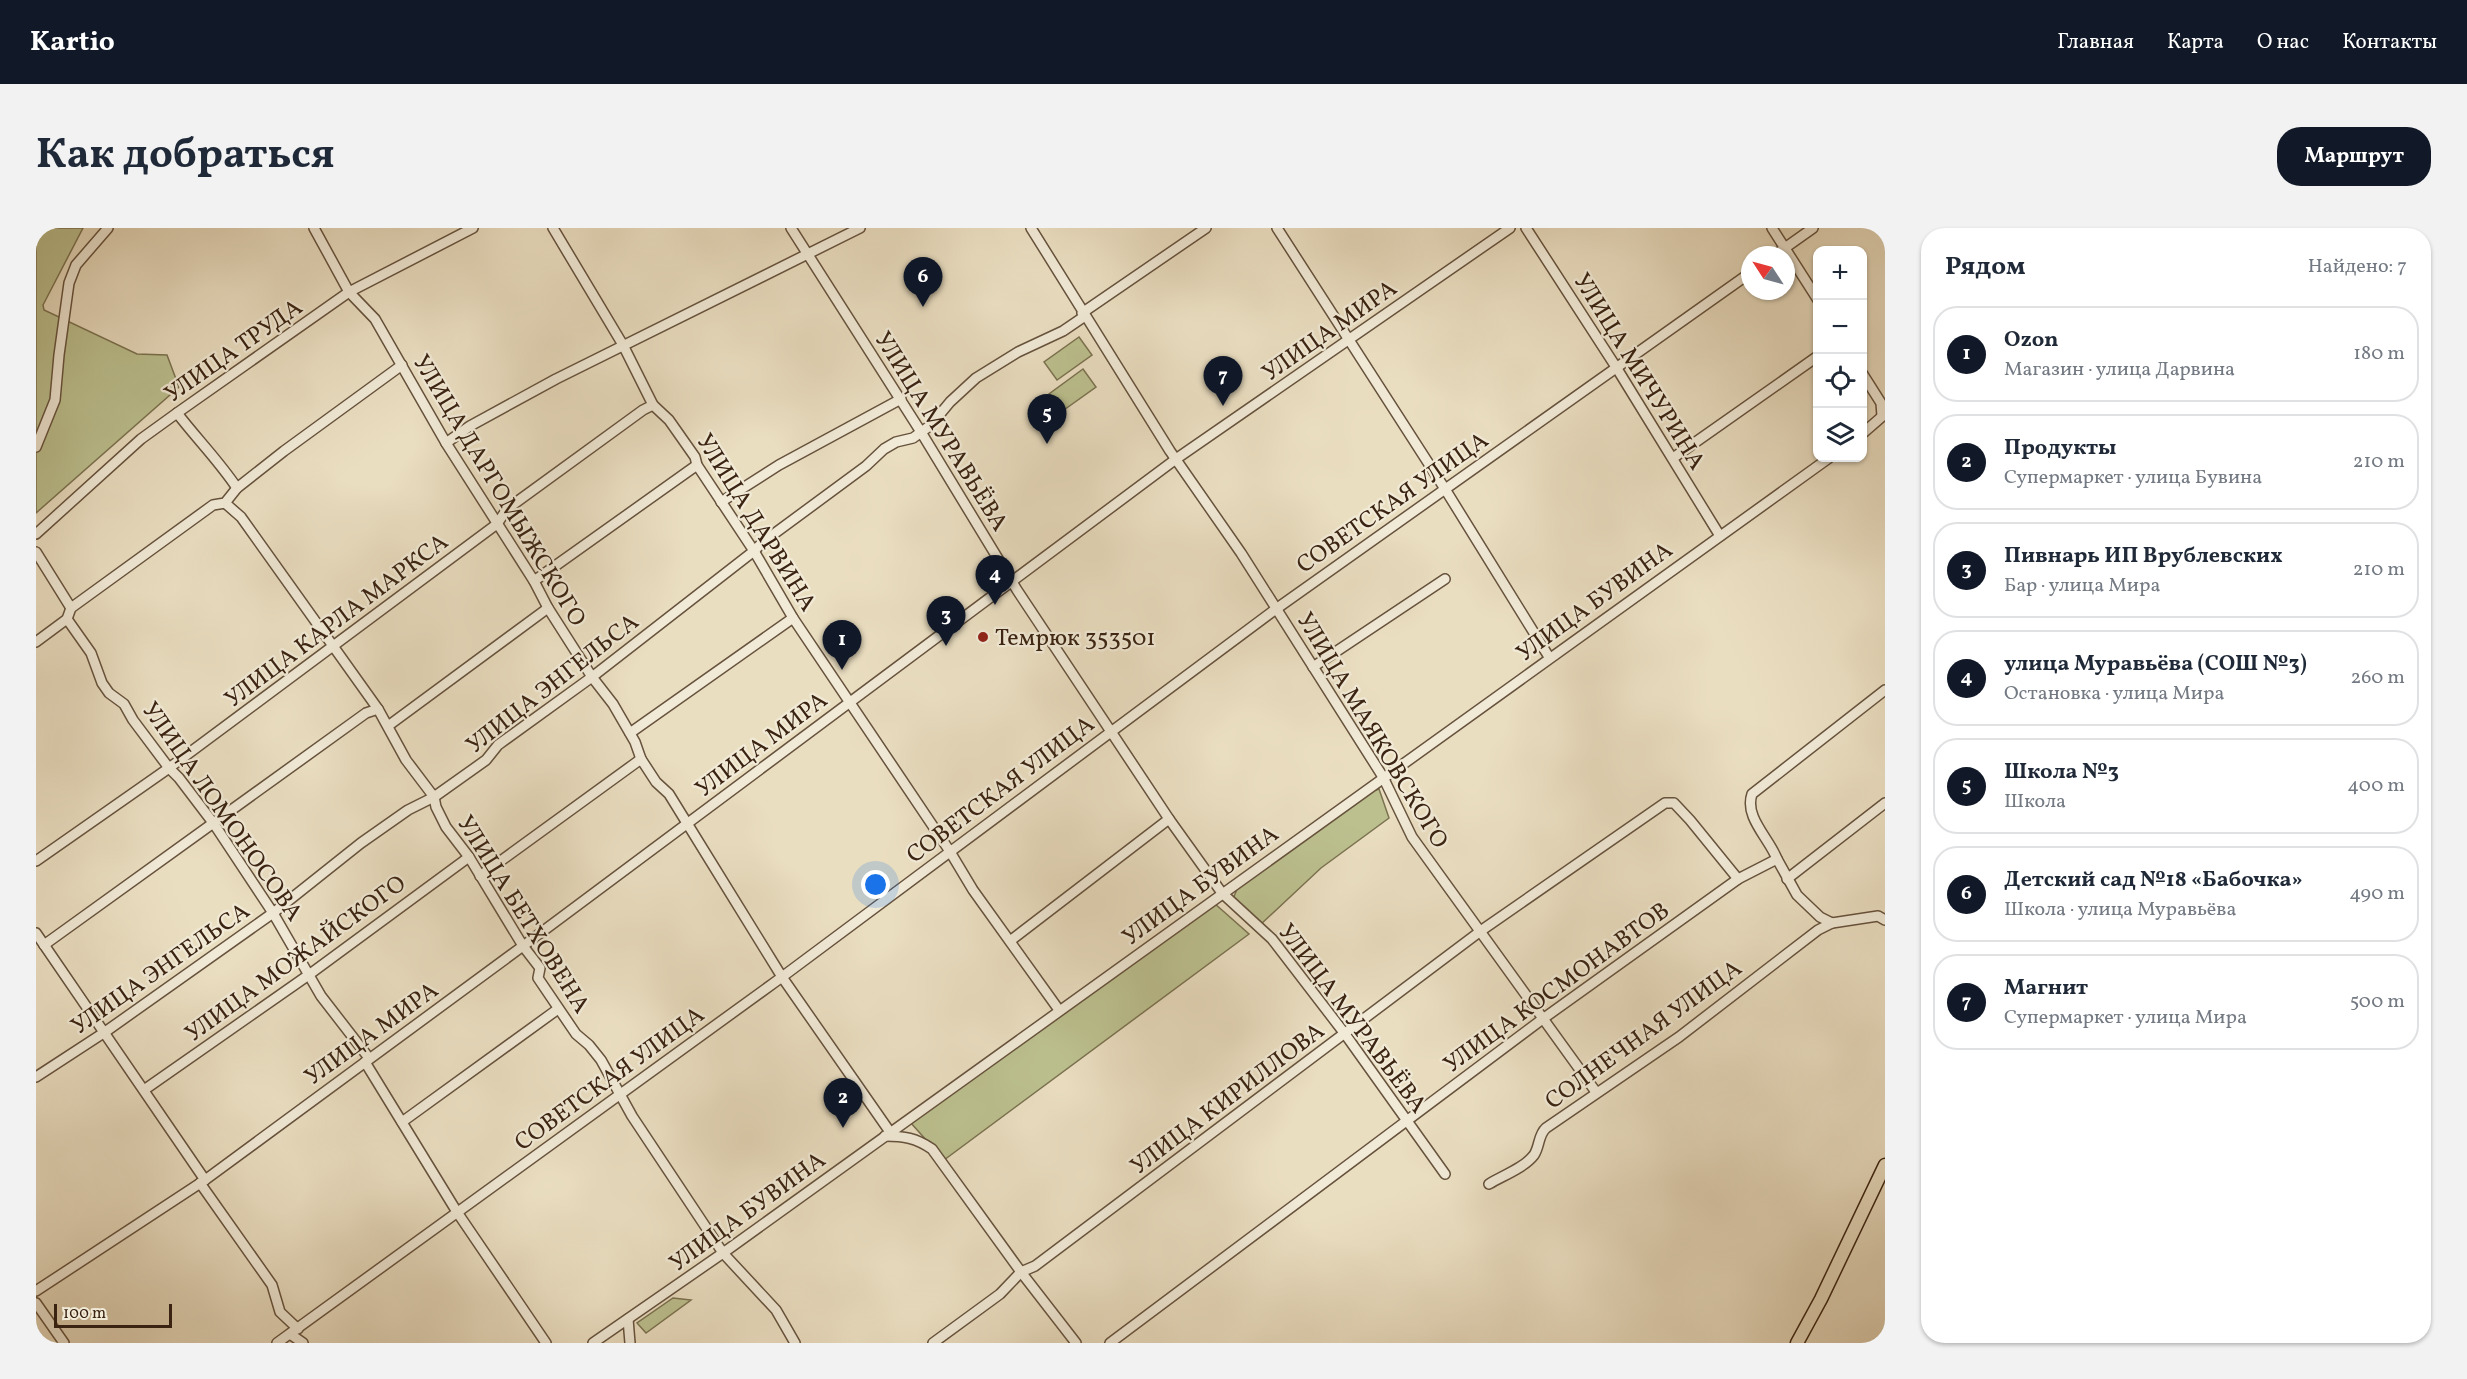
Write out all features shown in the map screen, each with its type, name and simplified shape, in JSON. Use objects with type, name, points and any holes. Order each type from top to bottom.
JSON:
[{"type":"main road","points":[[1797,1343],[1821,1299],[1885,1165]]},
{"type":"street","points":[[36,447],[55,400],[58,355],[69,283],[76,265],[108,228]]},
{"type":"street","name":"УЛИЦА ДАРГОМЫЖСКОГО","points":[[314,228],[349,292],[375,319],[446,443],[534,581],[548,608],[592,677],[614,704],[641,759],[656,782],[669,794],[686,825],[782,977],[887,1134]]},
{"type":"street","name":"УЛИЦА ТРУДА","points":[[36,534],[141,439],[177,412],[349,292],[472,228]]},
{"type":"street","name":"УЛИЦА ДАРВИНА","points":[[553,228],[623,345],[654,405],[669,420],[694,457],[754,551],[793,618],[949,850],[973,890],[1059,1010]]},
{"type":"street","name":"УЛИЦА МУРАВЬЁВА","points":[[791,228],[901,399],[1012,580],[1169,819],[1222,893],[1272,939],[1345,1034],[1445,1174]]},
{"type":"street","points":[[446,443],[505,406],[860,228]]},
{"type":"street","name":"УЛИЦА МАЯКОВСКОГО","points":[[1031,228],[1176,459],[1276,609],[1383,777],[1412,837],[1482,930],[1596,1092]]},
{"type":"street","name":"УЛИЦА ЭНГЕЛЬСА","points":[[36,1077],[105,1032],[273,913],[361,843],[408,810],[434,797],[486,760],[498,745],[592,677],[763,542],[866,466],[884,449],[896,442],[913,438],[931,425],[950,402],[976,378],[1018,352],[1063,331],[1206,228]]},
{"type":"street","points":[[1277,228],[1445,489],[1549,657]]},
{"type":"street","name":"УЛИЦА МИРА","points":[[36,1291],[202,1182],[523,946],[1176,459],[1510,228]]},
{"type":"street","name":"УЛИЦА МИЧУРИНА","points":[[1526,228],[1720,536]]},
{"type":"street","points":[[1772,228],[1784,246]]},
{"type":"street","points":[[1788,246],[1813,228]]},
{"type":"street","points":[[1795,264],[1813,292]]},
{"type":"street","name":"СОВЕТСКАЯ УЛИЦА","points":[[277,1343],[782,977],[949,850],[1276,609],[1741,279]]},
{"type":"street","points":[[1672,459],[1813,360]]},
{"type":"street","points":[[36,642],[67,619],[71,608],[213,505],[225,503],[237,488],[284,450],[402,365]]},
{"type":"street","points":[[1867,380],[1881,403],[1884,415],[1867,430]]},
{"type":"street","points":[[722,502],[779,465],[901,399]]},
{"type":"street","name":"УЛИЦА КАРЛА МАРКСА","points":[[36,861],[169,768],[498,524],[507,509],[643,410],[654,405]]},
{"type":"street","points":[[177,412],[203,446],[223,467],[237,488]]},
{"type":"street","name":"УЛИЦА БУВИНА","points":[[592,1343],[723,1253],[1549,657],[1823,462]]},
{"type":"street","points":[[534,581],[697,465]]},
{"type":"street","name":"УЛИЦА БЕТХОВЕНА","points":[[225,503],[241,518],[378,709],[406,760],[434,797],[436,807],[446,827],[469,857],[523,946],[540,968],[538,978],[558,1009],[576,1034],[601,1060],[632,1116],[723,1253],[776,1310],[795,1343]]},
{"type":"street","points":[[36,552],[71,608]]},
{"type":"street","points":[[1313,668],[1445,579]]},
{"type":"street","points":[[388,726],[548,608]]},
{"type":"street","points":[[630,733],[793,618]]},
{"type":"street","name":"УЛИЦА ЛОМОНОСОВА","points":[[67,619],[91,653],[109,693],[124,704],[133,720],[214,824],[273,913],[321,996],[367,1060],[457,1212],[546,1343]]},
{"type":"street","points":[[1885,690],[1752,794],[1749,804],[1751,814],[1767,837],[1787,879],[1797,895],[1808,906],[1832,923],[1878,916],[1885,920]]},
{"type":"street","points":[[44,945],[366,713],[378,709]]},
{"type":"street","points":[[480,876],[641,759]]},
{"type":"street","name":"УЛИЦА КИРИЛЛОВА","points":[[933,1343],[1000,1294],[1021,1272],[1035,1266],[1482,930],[1665,803],[1674,803],[1738,879]]},
{"type":"street","points":[[1787,879],[1885,803]]},
{"type":"street","points":[[1010,941],[1169,819]]},
{"type":"street","name":"УЛИЦА МОЖАЙСКОГО","points":[[144,1090],[310,974],[469,857]]},
{"type":"street","name":"УЛИЦА КОСМОНАВТОВ","points":[[1110,1343],[1544,1018],[1738,879],[1777,859]]},
{"type":"street","name":"СОЛНЕЧНАЯ УЛИЦА","points":[[1489,1184],[1528,1161],[1534,1155],[1542,1132],[1546,1128],[1678,1037],[1818,930],[1832,923]]},
{"type":"street","points":[[36,933],[144,1090],[202,1182],[272,1285],[280,1312],[303,1343]]},
{"type":"street","points":[[402,1122],[558,1009]]},
{"type":"street","points":[[887,1134],[908,1136],[932,1149],[1021,1272],[1076,1343]]},
{"type":"street","points":[[36,1303],[64,1343]]},
{"type":"street","points":[[628,1319],[630,1343]]},
{"type":"green space","points":[[36,228],[83,228],[43,305],[44,310],[137,354],[167,355],[179,387],[36,513]]},
{"type":"green space","points":[[1079,337],[1092,355],[1057,380],[1044,362]]},
{"type":"green space","points":[[1083,369],[1096,387],[1061,412],[1049,394]]},
{"type":"green space","points":[[1379,789],[1389,818],[1321,868],[1260,925],[1233,899],[1237,889],[1369,792]]},
{"type":"green space","points":[[1214,903],[1249,934],[944,1160],[911,1123]]},
{"type":"green space","points":[[673,1298],[691,1300],[646,1333],[637,1323]]},
{"type":"place","name":"Детский сад №18 «Бабочка»","points":[[923,307]]},
{"type":"place","name":"Магнит","points":[[1223,406]]},
{"type":"place","name":"Школа №3","points":[[1047,444]]},
{"type":"place","name":"улица Муравьёва (СОШ №3)","points":[[995,605]]},
{"type":"place","name":"Темрюк 353501","points":[[983,637]]},
{"type":"place","name":"Пивнарь ИП Врублевских","points":[[946,646]]},
{"type":"place","name":"Ozon","points":[[842,670]]},
{"type":"place","name":"Продукты","points":[[843,1128]]}]
